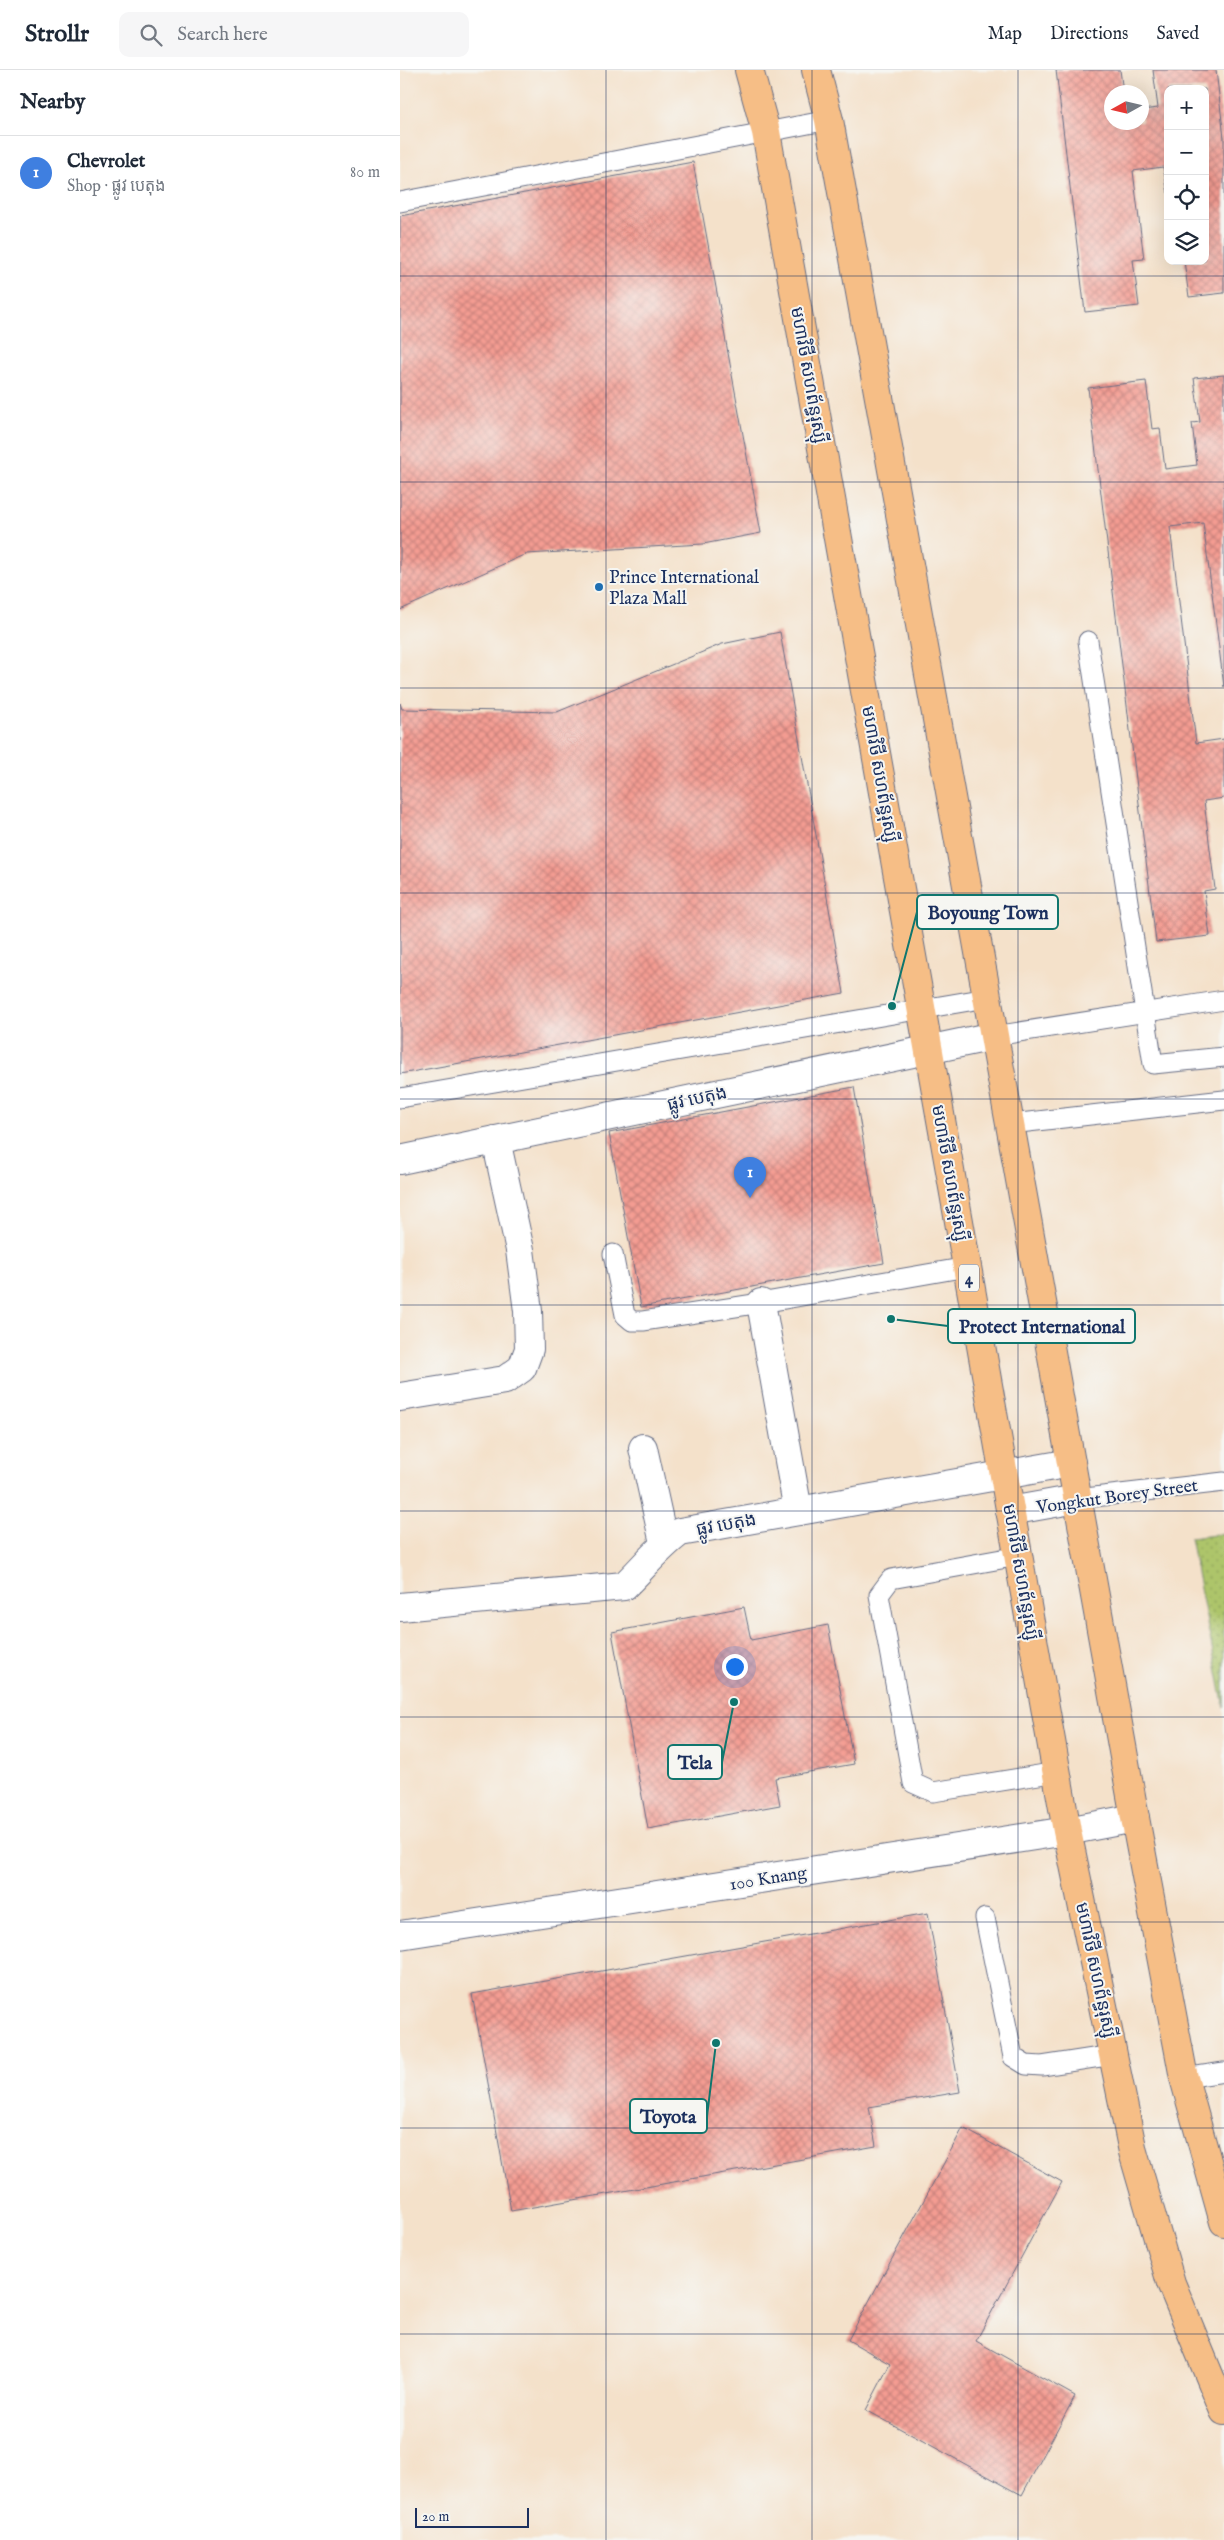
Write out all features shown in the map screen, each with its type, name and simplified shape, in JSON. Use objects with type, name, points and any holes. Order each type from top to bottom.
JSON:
[{"type":"highway","name":"មហាវិថី សហព័ន្ធរុស្ស៊ី","points":[[749,70],[766,132],[1067,1831],[1133,2152],[1171,2283],[1224,2411]]},
{"type":"highway","points":[[816,70],[829,120],[1077,1500],[1184,2078],[1224,2222]]},
{"type":"street","name":"ផ្លូវ បេតុង","points":[[400,1160],[994,1036]]},
{"type":"street","points":[[400,1397],[505,1380],[522,1368],[529,1348],[528,1311],[520,1250],[496,1140]]},
{"type":"street","points":[[761,1303],[798,1511]]},
{"type":"street","points":[[643,1448],[664,1543]]},
{"type":"street","name":"ផ្លូវ បេតុង","points":[[400,1607],[624,1586],[650,1561],[664,1543],[680,1532],[1071,1463]]},
{"type":"street","name":"Vongkut Borey Street","points":[[1010,1511],[1077,1500]]},
{"type":"street","name":"100 Knang","points":[[400,1935],[1067,1831],[1135,1818]]},
{"type":"lane","points":[[400,202],[829,120]]},
{"type":"lane","points":[[1088,641],[1153,1064],[1224,1056]]},
{"type":"lane","points":[[400,1098],[987,998]]},
{"type":"lane","points":[[994,1036],[1224,1000]]},
{"type":"lane","points":[[1010,1124],[1224,1100]]},
{"type":"lane","points":[[613,1254],[624,1315],[632,1321],[643,1321],[761,1303],[967,1267]]},
{"type":"lane","name":"Vongkut Borey Street","points":[[1077,1500],[1224,1482]]},
{"type":"lane","points":[[1018,1556],[891,1578],[879,1595],[882,1614],[913,1783],[933,1792],[1057,1772]]},
{"type":"lane","points":[[985,1918],[1013,2057],[1026,2065],[1042,2066],[1113,2055]]},
{"type":"lane","points":[[1184,2078],[1224,2072]]},
{"type":"green space","points":[[1224,1534],[1224,1707],[1190,1538]]},
{"type":"building","points":[[1056,70],[1120,70],[1122,85],[1104,85],[1104,130],[1149,130],[1149,109],[1158,108],[1153,70],[1216,70],[1224,138],[1224,293],[1189,297],[1185,265],[1209,265],[1209,85],[1164,85],[1164,172],[1163,167],[1133,171],[1144,259],[1133,260],[1139,306],[1085,312]]},
{"type":"building","points":[[693,162],[761,533],[703,544],[526,554],[400,610],[400,216]]},
{"type":"building","points":[[1224,375],[1224,687],[1203,523],[1170,527],[1196,743],[1224,739],[1224,798],[1204,801],[1215,889],[1204,891],[1210,936],[1156,942],[1088,388],[1146,381],[1152,429],[1160,428],[1165,469],[1197,465],[1192,423],[1200,422],[1194,378]]},
{"type":"building","points":[[780,632],[844,993],[400,1074],[400,703],[402,709],[557,712],[722,644]]},
{"type":"building","points":[[854,1087],[884,1263],[641,1307],[609,1133]]},
{"type":"building","points":[[744,1607],[751,1640],[828,1625],[854,1764],[775,1778],[780,1805],[648,1829],[612,1632]]},
{"type":"building","points":[[928,1913],[960,2092],[869,2107],[876,2146],[511,2211],[472,1994]]},
{"type":"building","points":[[963,2128],[1062,2182],[976,2341],[1075,2396],[1022,2495],[866,2410],[890,2364],[848,2340]]},
{"type":"place","name":"Prince International Plaza Mall","points":[[599,587]]},
{"type":"place","name":"Boyoung Town","points":[[892,1006]]},
{"type":"place","name":"Chevrolet","points":[[750,1198]]},
{"type":"place","name":"Protect International","points":[[891,1319]]},
{"type":"place","name":"Tela","points":[[734,1702]]},
{"type":"place","name":"Toyota","points":[[716,2043]]}]
